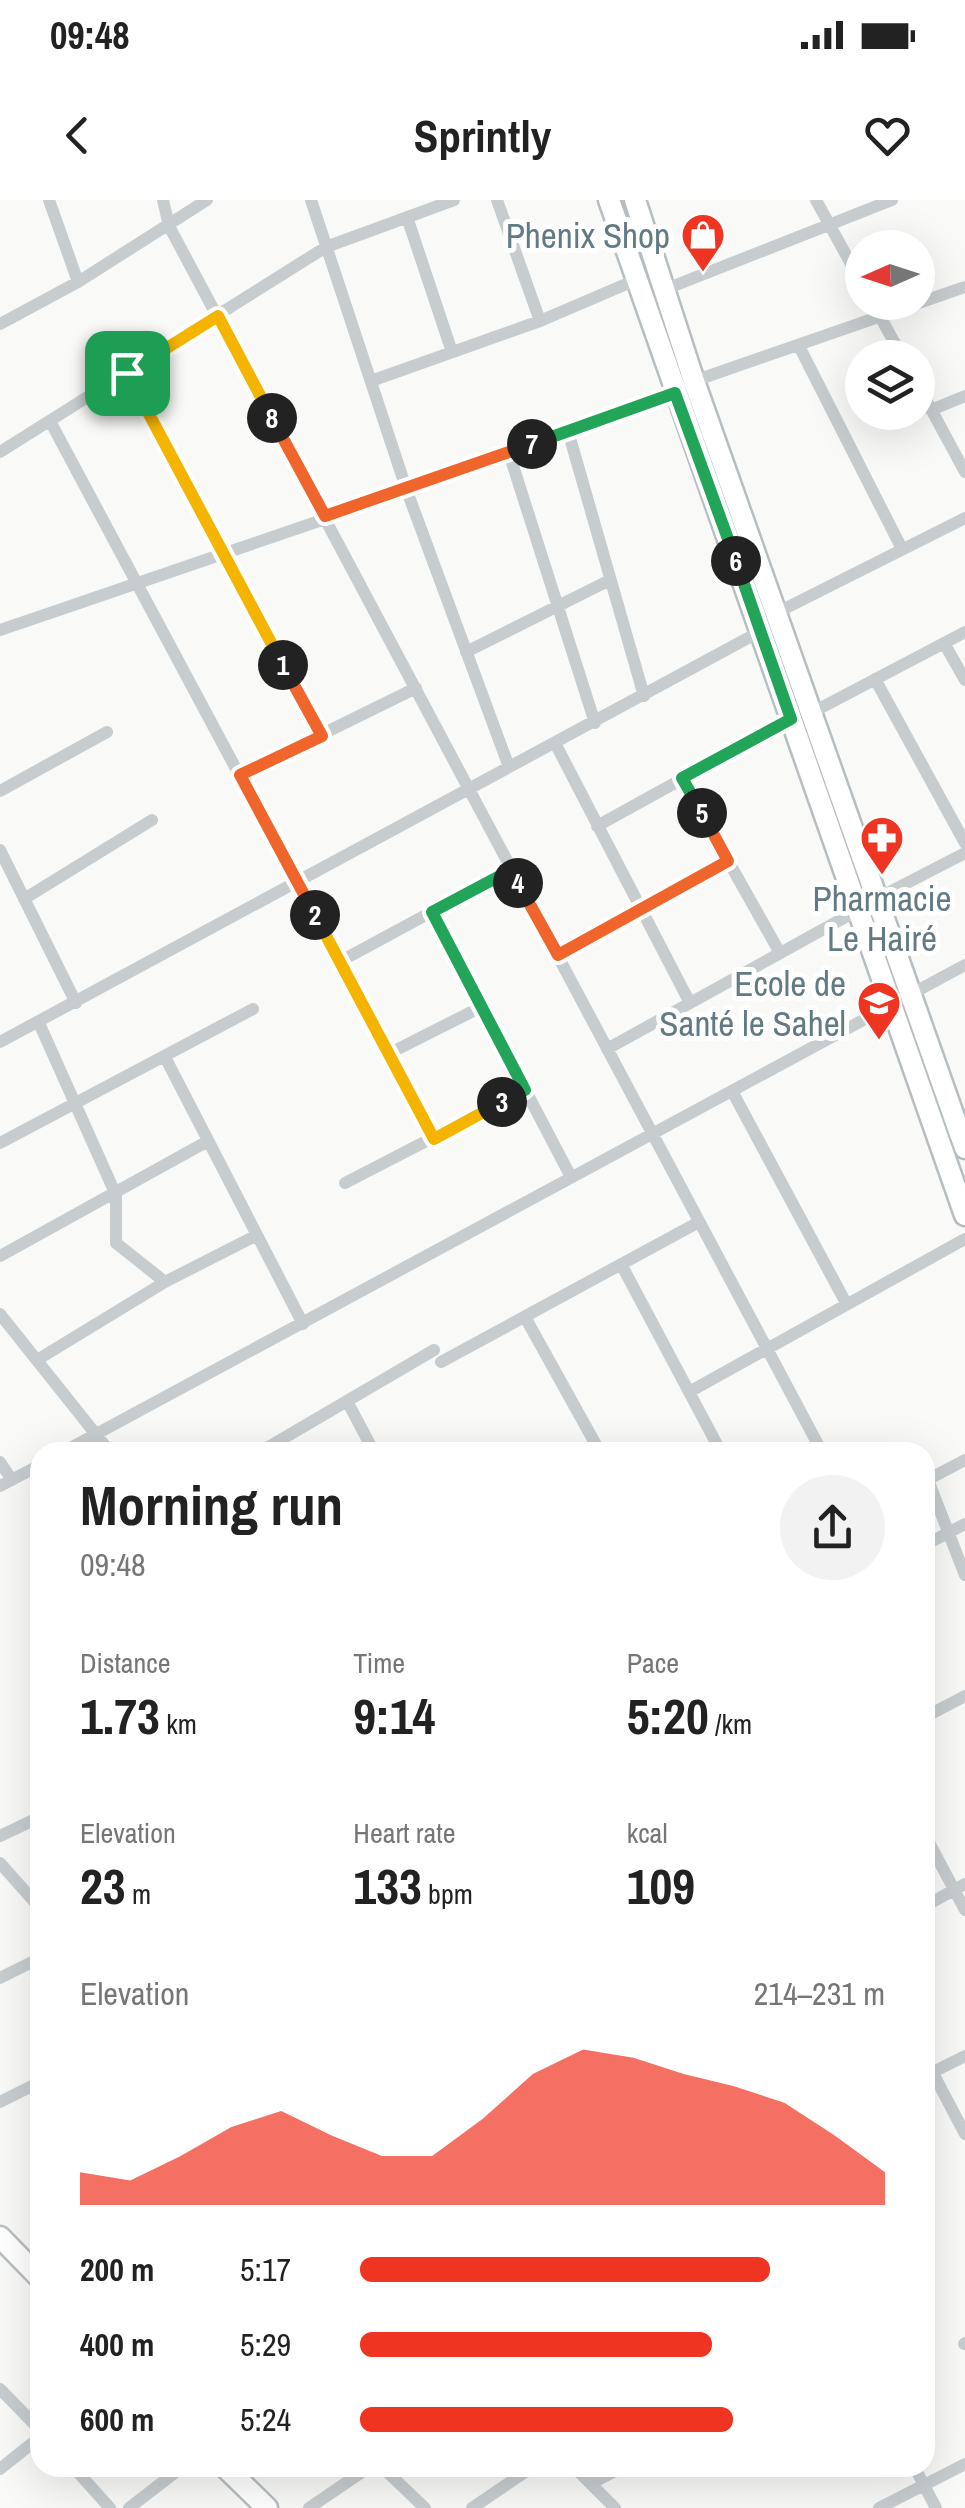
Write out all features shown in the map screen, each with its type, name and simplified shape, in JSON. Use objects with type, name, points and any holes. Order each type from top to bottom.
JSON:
[{"type":"main road","points":[[609,200],[791,719],[869,903],[903,998],[965,1148]]},
{"type":"main road","points":[[635,200],[694,381],[813,712],[869,903]]},
{"type":"main road","points":[[903,998],[965,1215]]},
{"type":"main road","points":[[0,2237],[30,2268]]},
{"type":"main road","points":[[235,2477],[267,2508]]},
{"type":"street","points":[[49,200],[78,282]]},
{"type":"street","points":[[163,200],[169,226],[817,1442]]},
{"type":"street","points":[[0,324],[78,282],[207,200]]},
{"type":"street","points":[[311,200],[407,491],[509,768]]},
{"type":"street","points":[[0,452],[326,247],[454,200]]},
{"type":"street","points":[[496,200],[540,321]]},
{"type":"street","points":[[816,200],[845,253]]},
{"type":"street","points":[[666,289],[892,200]]},
{"type":"street","points":[[407,217],[452,352]]},
{"type":"street","points":[[371,381],[540,321],[638,279]]},
{"type":"street","points":[[935,298],[965,287]]},
{"type":"street","points":[[0,630],[407,491],[675,393],[694,381],[875,320]]},
{"type":"street","points":[[800,346],[902,549]]},
{"type":"street","points":[[127,373],[322,736]]},
{"type":"street","points":[[935,408],[965,396]]},
{"type":"street","points":[[935,417],[965,472]]},
{"type":"street","points":[[50,421],[434,1139]]},
{"type":"street","points":[[568,431],[644,696]]},
{"type":"street","points":[[510,453],[594,722]]},
{"type":"street","points":[[776,612],[965,518]]},
{"type":"street","points":[[466,652],[610,580]]},
{"type":"street","points":[[0,1042],[761,631]]},
{"type":"street","points":[[813,712],[965,632]]},
{"type":"street","points":[[944,643],[965,680]]},
{"type":"street","points":[[875,679],[965,842]]},
{"type":"street","points":[[240,775],[416,688]]},
{"type":"street","points":[[596,826],[791,719]]},
{"type":"street","points":[[0,791],[106,732]]},
{"type":"street","points":[[555,743],[690,1003]]},
{"type":"street","points":[[682,778],[780,953]]},
{"type":"street","points":[[24,899],[152,820]]},
{"type":"street","points":[[0,850],[76,1003]]},
{"type":"street","points":[[608,1048],[965,854]]},
{"type":"street","points":[[558,955],[728,861]]},
{"type":"street","points":[[339,962],[511,870]]},
{"type":"street","points":[[432,912],[571,1178]]},
{"type":"street","points":[[82,1442],[965,966]]},
{"type":"street","points":[[388,1054],[481,1007]]},
{"type":"street","points":[[0,1143],[253,1009]]},
{"type":"street","points":[[39,1023],[116,1195],[116,1243],[165,1282]]},
{"type":"street","points":[[165,1058],[303,1324]]},
{"type":"street","points":[[345,1183],[525,1090]]},
{"type":"street","points":[[732,1091],[846,1303]]},
{"type":"street","points":[[0,1256],[208,1141]]},
{"type":"street","points":[[277,1442],[347,1401],[525,1316],[699,1222]]},
{"type":"street","points":[[36,1360],[165,1282],[257,1235]]},
{"type":"street","points":[[688,1392],[965,1238]]},
{"type":"street","points":[[621,1264],[716,1442]]},
{"type":"street","points":[[0,1314],[103,1442]]},
{"type":"street","points":[[525,1316],[594,1442]]},
{"type":"street","points":[[347,1401],[369,1442]]},
{"type":"street","points":[[935,1475],[965,1460]]},
{"type":"street","points":[[0,1462],[6,1483],[30,1470]]},
{"type":"street","points":[[935,1502],[965,1575]]},
{"type":"street","points":[[935,1540],[965,1524]]},
{"type":"street","points":[[935,1713],[963,1701]]},
{"type":"street","points":[[0,1836],[30,1822]]},
{"type":"street","points":[[935,1850],[960,1887],[965,1910]]},
{"type":"street","points":[[0,1864],[30,1897]]},
{"type":"street","points":[[935,1901],[960,1887]]},
{"type":"street","points":[[0,1978],[30,1963]]},
{"type":"street","points":[[935,2071],[965,2056]]},
{"type":"street","points":[[935,2084],[965,2134]]},
{"type":"street","points":[[0,2102],[30,2089]]},
{"type":"street","points":[[0,2389],[30,2422]]},
{"type":"street","points":[[0,2470],[30,2442]]},
{"type":"street","points":[[880,2508],[965,2464]]},
{"type":"street","points":[[82,2477],[110,2508]]},
{"type":"street","points":[[129,2508],[170,2477]]},
{"type":"street","points":[[309,2508],[355,2477]]},
{"type":"street","points":[[392,2477],[425,2508]]},
{"type":"street","points":[[472,2508],[518,2477]]},
{"type":"street","points":[[586,2477],[615,2508]]},
{"type":"street","points":[[592,2483],[603,2477]]},
{"type":"street","points":[[920,2477],[936,2508]]},
{"type":"place","name":"Phenix Shop","points":[[703,273]]},
{"type":"place","name":"Pharmacie Le Hairé","points":[[882,876]]},
{"type":"place","name":"Ecole de Santé le Sahel","points":[[879,1041]]},
{"type":"route","points":[[218,316],[325,516],[407,491],[675,393],[791,719],[682,778],[728,861],[558,955],[511,870],[432,912],[525,1090],[434,1139],[240,775],[322,736],[127,373],[218,316]]}]
